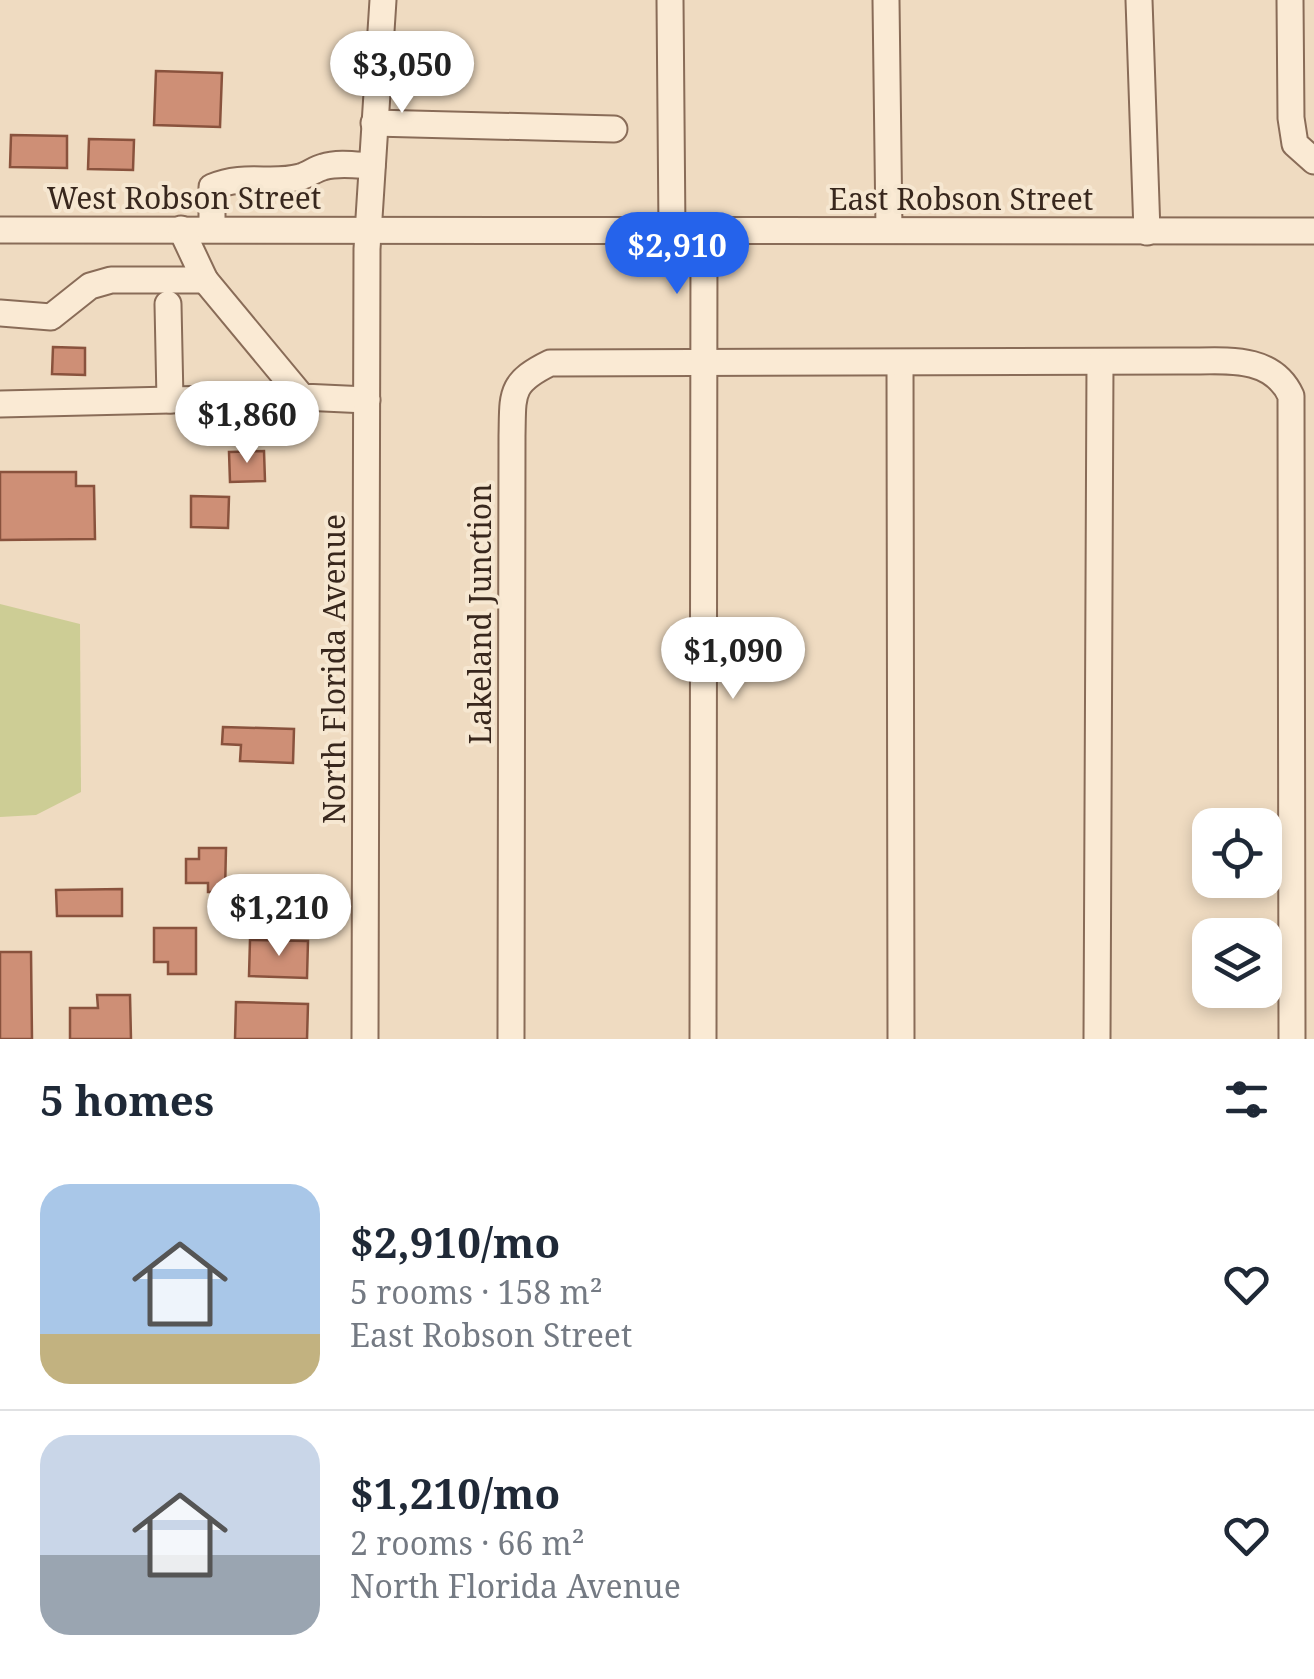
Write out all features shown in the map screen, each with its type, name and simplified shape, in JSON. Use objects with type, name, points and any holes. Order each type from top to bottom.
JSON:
[{"type":"street","name":"North Florida Avenue","points":[[364,1039],[368,230],[382,0]]},
{"type":"street","points":[[670,0],[672,230]]},
{"type":"street","points":[[886,0],[889,230]]},
{"type":"street","points":[[1138,0],[1147,232]]},
{"type":"street","points":[[1290,0],[1292,118],[1296,144],[1314,160]]},
{"type":"street","points":[[374,123],[614,129]]},
{"type":"street","points":[[212,228],[212,187],[223,182],[253,177],[300,178],[323,166],[372,166]]},
{"type":"street","points":[[181,229],[205,280],[302,398]]},
{"type":"street","name":"West Robson Street","points":[[0,230],[368,230]]},
{"type":"street","name":"East Robson Street","points":[[368,230],[1314,232]]},
{"type":"street","points":[[703,1039],[704,230]]},
{"type":"street","points":[[0,313],[51,317],[90,286],[112,280],[205,280]]},
{"type":"street","points":[[168,304],[170,400]]},
{"type":"street","name":"Lakeland Junction","points":[[511,1039],[513,396],[526,374],[550,363],[1254,362],[1285,382],[1291,396],[1292,1039]]},
{"type":"street","points":[[1097,1039],[1100,363]]},
{"type":"street","points":[[900,364],[901,1039]]},
{"type":"street","points":[[0,404],[367,400]]},
{"type":"green space","points":[[0,604],[80,624],[81,792],[36,815],[0,817]]},
{"type":"building","points":[[156,71],[222,73],[220,127],[154,125]]},
{"type":"building","points":[[11,135],[67,136],[67,168],[10,167]]},
{"type":"building","points":[[89,139],[134,140],[133,170],[88,169]]},
{"type":"building","points":[[53,347],[85,348],[85,375],[52,374]]},
{"type":"building","points":[[264,451],[265,481],[230,482],[229,452]]},
{"type":"building","points":[[0,472],[76,472],[76,486],[94,486],[95,539],[0,540]]},
{"type":"building","points":[[191,496],[229,497],[228,528],[191,527]]},
{"type":"building","points":[[223,727],[294,729],[293,763],[240,761],[241,745],[222,744]]},
{"type":"building","points":[[199,848],[226,848],[225,892],[208,892],[208,883],[186,883],[186,859],[199,859]]},
{"type":"building","points":[[122,889],[122,916],[57,916],[56,890]]},
{"type":"building","points":[[154,928],[196,928],[196,974],[168,974],[168,962],[154,962]]},
{"type":"building","points":[[250,940],[308,941],[307,978],[249,976]]},
{"type":"building","points":[[0,952],[31,952],[32,1039],[0,1039]]},
{"type":"building","points":[[97,995],[130,995],[131,1039],[70,1039],[70,1008],[98,1008]]},
{"type":"building","points":[[236,1002],[308,1004],[307,1039],[235,1039]]}]
